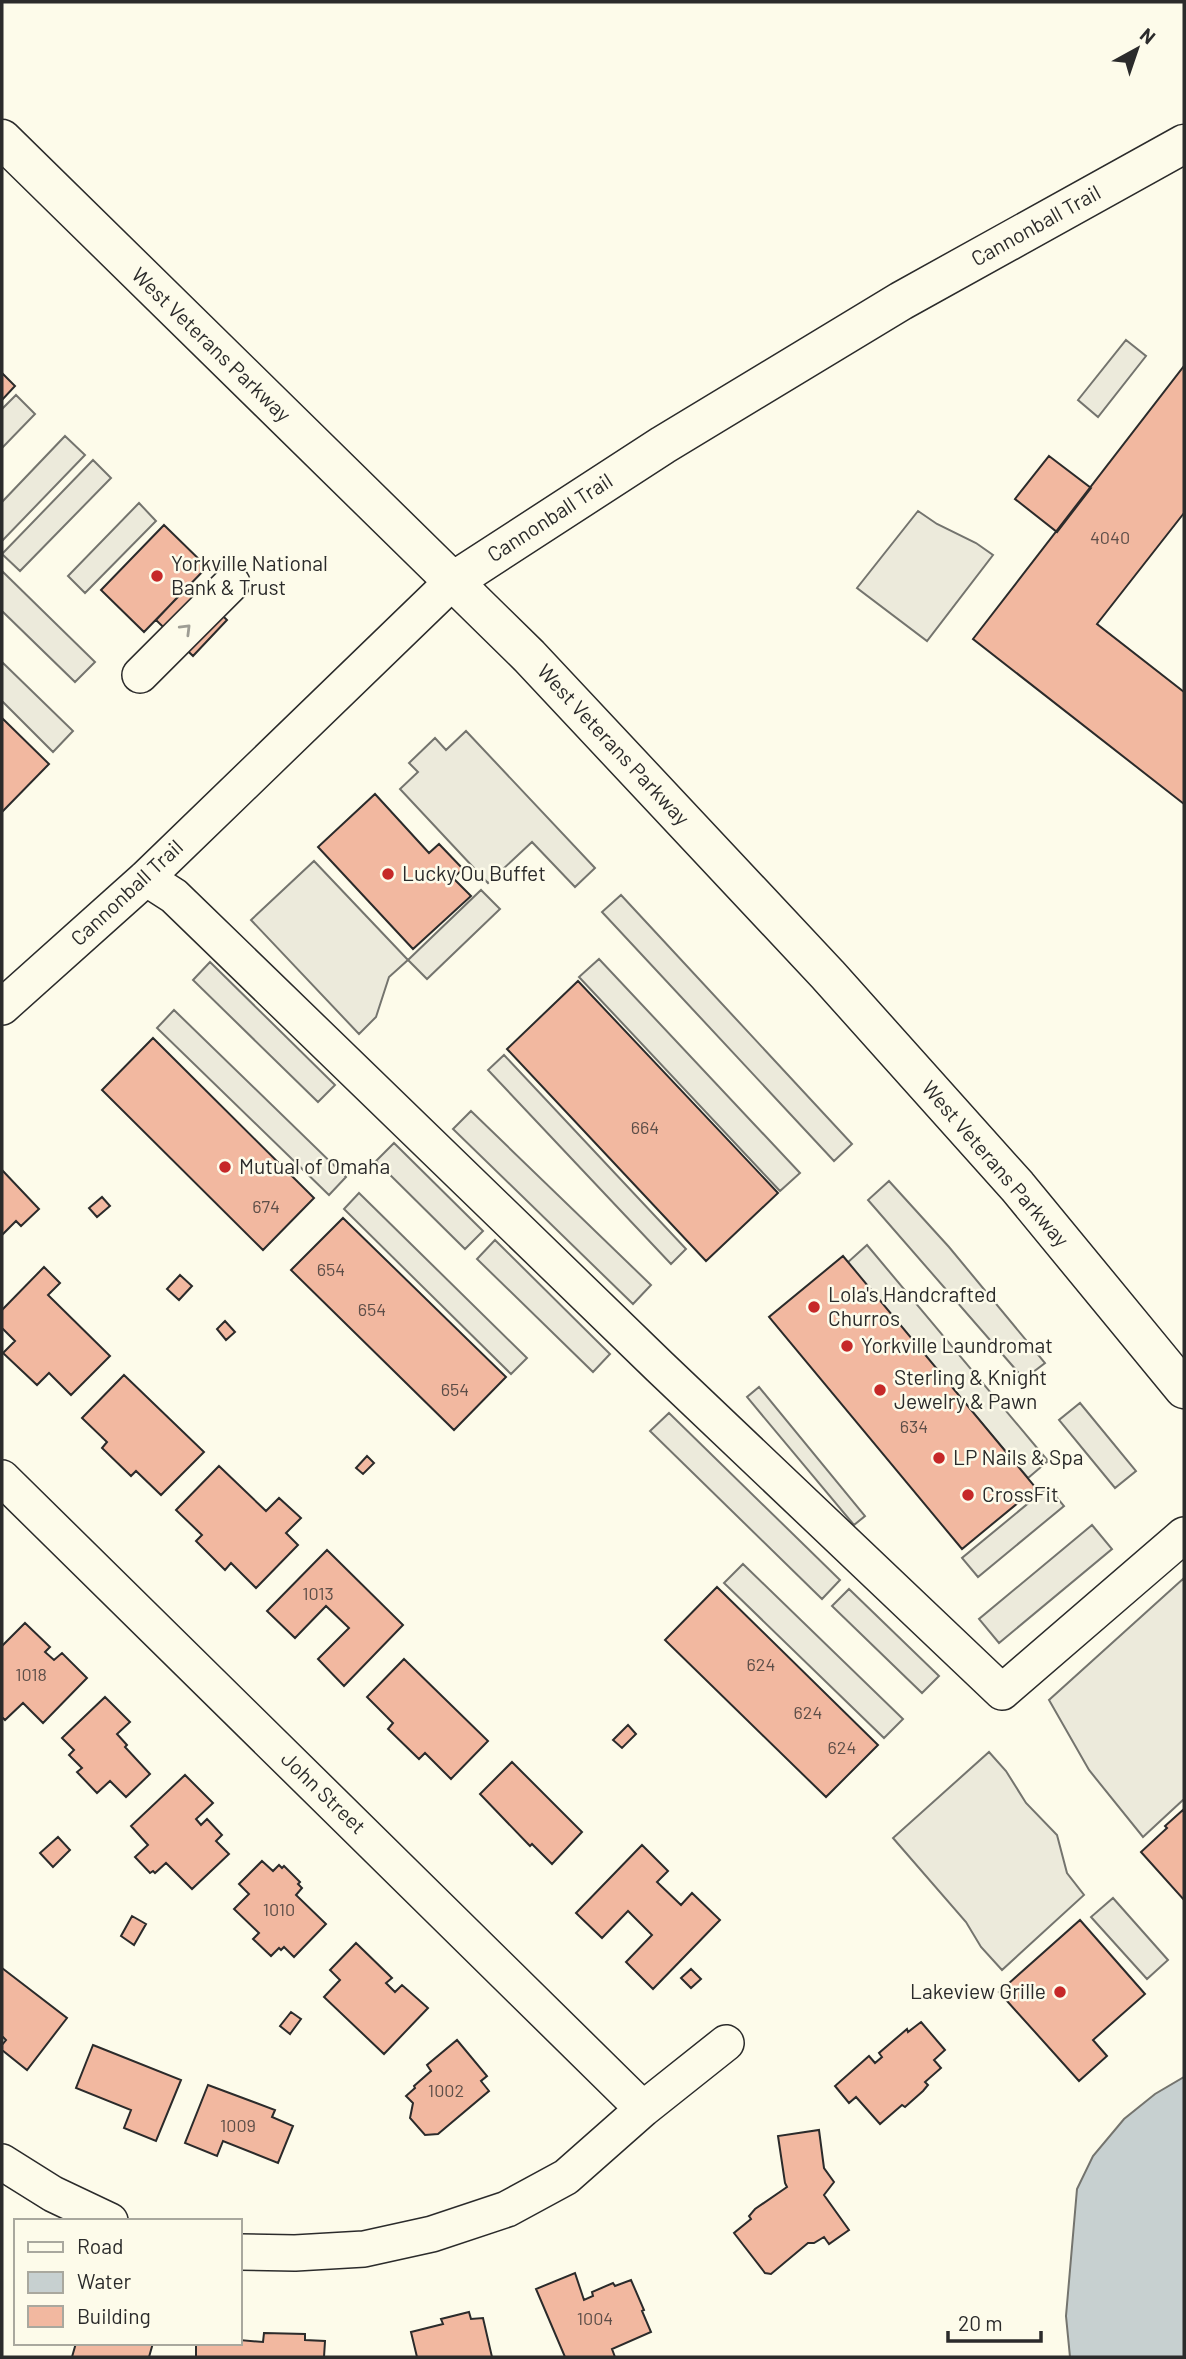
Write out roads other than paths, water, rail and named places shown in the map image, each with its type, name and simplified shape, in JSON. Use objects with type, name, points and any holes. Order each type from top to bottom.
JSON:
[{"type":"main road","name":"West Veterans Parkway","points":[[2,139],[529,656],[828,975],[1017,1186],[1184,1389]]},
{"type":"main road","name":"Cannonball Trail","points":[[452,582],[651,453],[901,301],[1184,144]]},
{"type":"street","name":"Cannonball Trail","points":[[2,1007],[146,878],[452,582]]},
{"type":"street","points":[[140,675],[233,583]]},
{"type":"street","points":[[146,878],[174,896],[610,1319],[1002,1692],[1184,1535]]},
{"type":"street","name":"John Street","points":[[2,1478],[643,2109]]},
{"type":"street","points":[[242,2252],[295,2253],[364,2249],[432,2234],[506,2209],[566,2177],[643,2109],[726,2043]]},
{"type":"street","points":[[2,2162],[53,2194],[106,2219]]},
{"type":"water","points":[[1184,2077],[1184,2357],[1070,2357],[1066,2316],[1077,2189],[1093,2156],[1124,2119],[1155,2094]]},
{"type":"place","name":"Yorkville National Bank & Trust","points":[[157,576]]},
{"type":"place","name":"Lucky Ou Buffet","points":[[388,874]]},
{"type":"place","name":"Mutual of Omaha","points":[[225,1167]]},
{"type":"place","name":"Lola's Handcrafted Churros","points":[[814,1307]]},
{"type":"place","name":"Yorkville Laundromat","points":[[847,1346]]},
{"type":"place","name":"Sterling & Knight Jewelry & Pawn","points":[[880,1390]]},
{"type":"place","name":"LP Nails & Spa","points":[[939,1458]]},
{"type":"place","name":"CrossFit","points":[[968,1495]]},
{"type":"place","name":"Lakeview Grille","points":[[1060,1992]]}]
